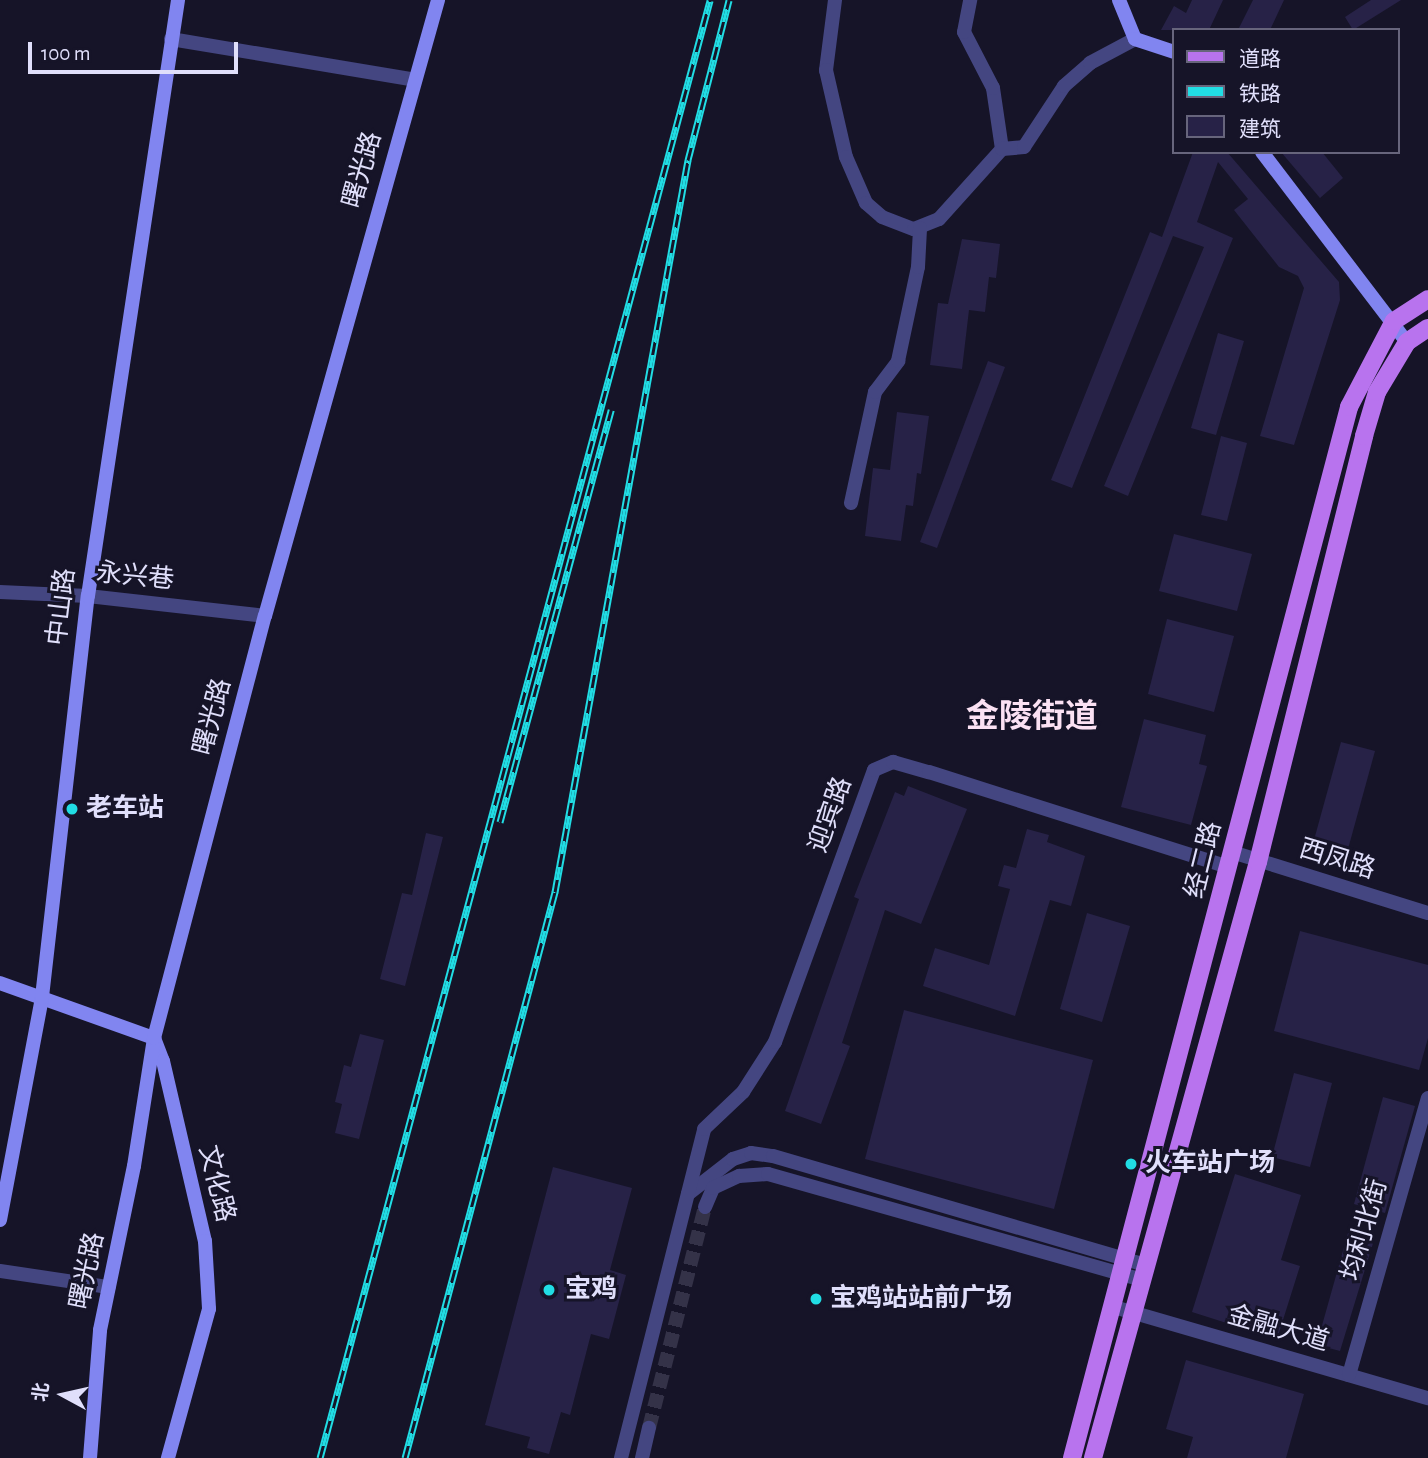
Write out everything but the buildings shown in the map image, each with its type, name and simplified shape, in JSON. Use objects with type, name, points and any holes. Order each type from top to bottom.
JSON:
[{"type":"main road","name":"中山路","points":[[0,1220],[42,998],[88,596],[178,0]]},
{"type":"main road","name":"曙光路","points":[[90,1458],[100,1330],[134,1166],[154,1038],[264,617],[438,0]]},
{"type":"main road","points":[[1119,0],[1135,39],[1172,51]]},
{"type":"main road","points":[[1264,154],[1394,321],[1407,342]]},
{"type":"main road","name":"经二路","points":[[1072,1458],[1125,1267],[1349,407],[1394,321],[1428,299]]},
{"type":"main road","name":"经二路","points":[[1093,1458],[1258,862],[1377,392],[1407,342],[1428,328]]},
{"type":"main road","points":[[0,984],[154,1038]]},
{"type":"main road","name":"文化路","points":[[154,1038],[205,1241],[209,1309],[168,1458]]},
{"type":"street","points":[[835,0],[827,70],[846,157],[861,196],[873,211],[920,228],[939,219],[1002,149],[1024,147],[1070,80],[1104,54],[1135,39]]},
{"type":"street","points":[[970,0],[964,32],[993,88],[1002,149]]},
{"type":"street","points":[[171,39],[415,80]]},
{"type":"street","points":[[851,503],[875,392],[898,361],[918,268],[920,228]]},
{"type":"street","name":"永兴巷","points":[[0,592],[88,596],[264,617]]},
{"type":"street","name":"迎宾路","points":[[688,1194],[704,1129],[743,1092],[775,1042],[874,770],[893,762],[1231,859]]},
{"type":"street","name":"西凤路","points":[[1231,859],[1258,862],[1428,913]]},
{"type":"street","name":"均利北街","points":[[1349,1375],[1428,1098]]},
{"type":"street","points":[[621,1458],[688,1194],[733,1159],[751,1153],[773,1156],[1144,1273]]},
{"type":"street","points":[[705,1207],[713,1188],[738,1175],[768,1174],[1125,1267]]},
{"type":"street","points":[[0,1271],[109,1287]]},
{"type":"street","name":"金融大道","points":[[1114,1307],[1428,1398]]},
{"type":"street","points":[[642,1458],[649,1428]]},
{"type":"tunnel","points":[[649,1428],[705,1207]]},
{"type":"railway","points":[[320,1458],[710,0]]},
{"type":"railway","points":[[405,1458],[555,892],[688,160],[729,0]]},
{"type":"railway","points":[[500,822],[611,410]]},
{"type":"place","name":"老车站","points":[[72,809]]},
{"type":"place","name":"火车站广场","points":[[1131,1164]]},
{"type":"place","name":"宝鸡","points":[[549,1290]]},
{"type":"place","name":"宝鸡站站前广场","points":[[816,1299]]},
{"type":"district","name":"金陵街道","points":[[1032,718]]}]
